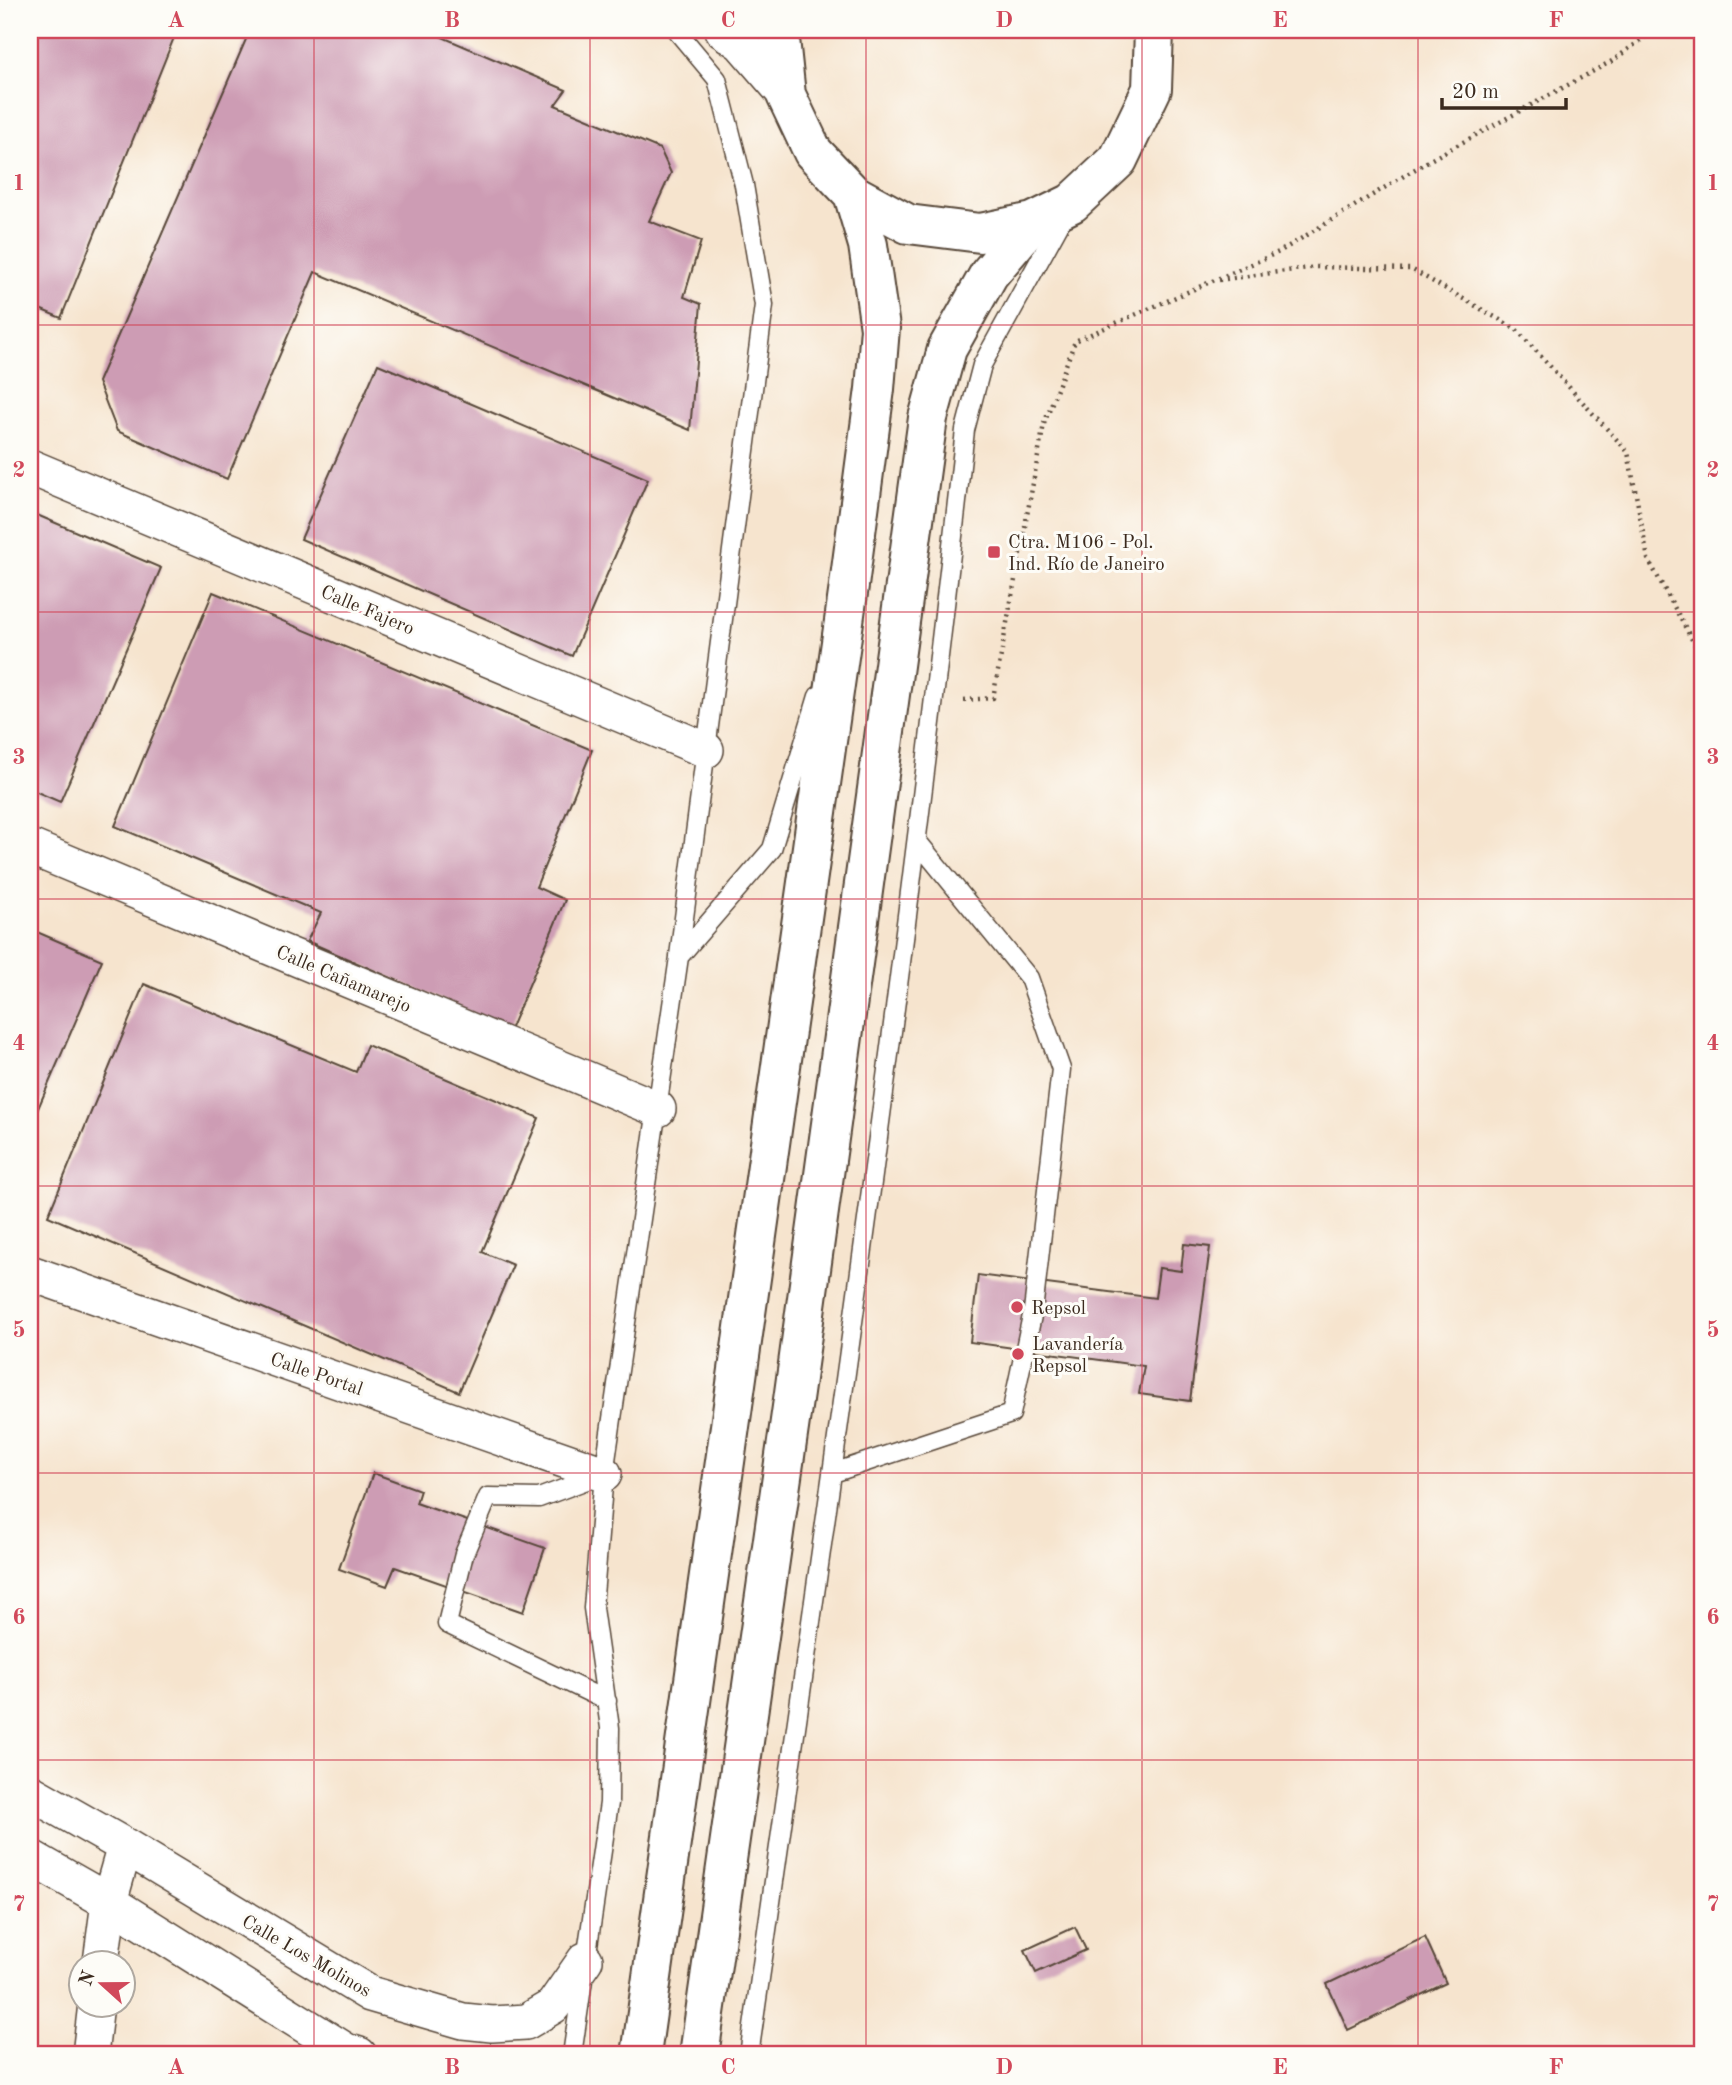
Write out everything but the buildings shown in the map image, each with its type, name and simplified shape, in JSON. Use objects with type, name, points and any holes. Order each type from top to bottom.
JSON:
[{"type":"main road","points":[[781,30],[779,39],[786,95],[813,152],[853,194],[908,224],[980,233],[1033,222],[1072,203],[1118,160],[1152,89],[1154,30]]},
{"type":"main road","points":[[641,2055],[875,389],[880,328],[869,246],[853,194]]},
{"type":"main road","points":[[699,2055],[928,418],[947,349],[989,274],[1033,222]]},
{"type":"street","points":[[722,30],[741,43],[786,95]]},
{"type":"street","name":"Calle Fajero","points":[[30,467],[706,750]]},
{"type":"street","name":"Calle Cañamarejo","points":[[30,847],[658,1109]]},
{"type":"street","name":"Calle Portal","points":[[30,1273],[604,1474]]},
{"type":"street","name":"Calle Los Molinos","points":[[30,1792],[370,1994],[463,2021],[492,2024],[526,2022],[553,2006],[585,1960]]},
{"type":"street","points":[[104,1948],[109,1902],[125,1846]]},
{"type":"street","points":[[30,1857],[109,1902],[346,2051],[359,2055]]},
{"type":"street","points":[[90,2055],[94,2018]]},
{"type":"lane","points":[[572,2055],[609,1802],[610,1728],[593,1608],[604,1474],[679,957],[764,305],[744,185],[717,79],[676,30]]},
{"type":"lane","points":[[749,2055],[833,1473],[918,841],[965,430],[982,365],[1072,203]]},
{"type":"lane","points":[[679,957],[772,849],[848,593]]},
{"type":"lane","points":[[833,1473],[1011,1414],[1032,1311],[1061,1069],[1029,978],[918,841]]},
{"type":"lane","points":[[604,1474],[539,1498],[488,1497],[464,1555],[447,1624],[607,1701]]},
{"type":"path","points":[[935,702],[993,698],[1044,424],[1075,341],[1279,252],[1430,160],[1612,61],[1655,30]]},
{"type":"path","points":[[1213,281],[1316,267],[1411,269],[1516,329],[1628,452],[1648,559],[1702,658]]},
{"type":"place","name":"Ctra. M106 - Pol. Ind. Río de Janeiro","points":[[994,552]]},
{"type":"place","name":"Repsol","points":[[1017,1307]]},
{"type":"place","name":"Lavandería Repsol","points":[[1018,1354]]}]
